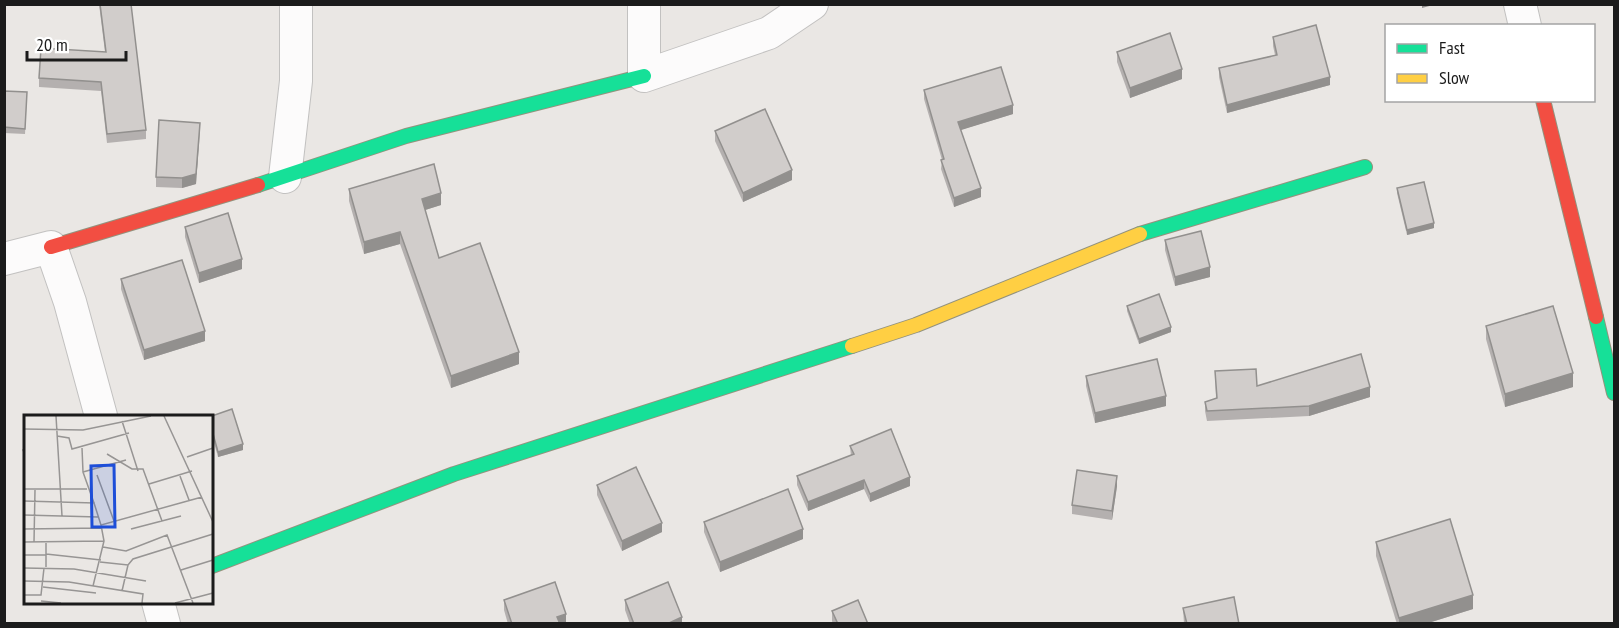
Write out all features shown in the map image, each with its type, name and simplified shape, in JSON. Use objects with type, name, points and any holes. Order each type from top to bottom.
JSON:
[{"type":"street","points":[[285,177],[296,81],[296,4]]},
{"type":"street","points":[[644,4],[644,76]]},
{"type":"street","points":[[4,259],[285,177],[406,135],[644,76],[769,33],[812,4]]},
{"type":"street","points":[[1520,4],[1525,24]]},
{"type":"street","points":[[1543,102],[1614,393]]},
{"type":"street","points":[[213,566],[454,474],[916,325],[1152,229],[1365,167]]},
{"type":"street","points":[[51,247],[70,302],[100,415]]},
{"type":"street","points":[[158,604],[164,624]]},
{"type":"building","points":[[100,4],[131,4],[146,130],[107,134],[101,82],[39,78],[41,48],[106,52]]},
{"type":"building","points":[[1316,25],[1330,77],[1227,105],[1219,68],[1277,55],[1273,37]]},
{"type":"building","points":[[1170,33],[1182,69],[1130,88],[1117,52]]},
{"type":"building","points":[[1001,67],[1013,105],[958,122],[981,188],[954,198],[941,160],[944,159],[924,90]]},
{"type":"building","points":[[4,91],[27,92],[25,129],[4,127]]},
{"type":"building","points":[[765,109],[792,170],[743,193],[715,131]]},
{"type":"building","points":[[159,120],[200,123],[196,174],[182,178],[156,177]]},
{"type":"building","points":[[434,164],[441,193],[422,199],[439,258],[480,243],[519,352],[451,376],[400,232],[364,242],[349,189]]},
{"type":"building","points":[[1424,182],[1434,223],[1407,230],[1397,188]]},
{"type":"building","points":[[228,213],[242,259],[199,273],[185,227]]},
{"type":"building","points":[[1201,231],[1210,267],[1175,277],[1165,240]]},
{"type":"building","points":[[182,260],[205,331],[144,350],[121,279]]},
{"type":"building","points":[[1159,294],[1171,327],[1139,339],[1127,306]]},
{"type":"building","points":[[1553,306],[1573,373],[1505,394],[1486,326]]},
{"type":"building","points":[[1361,354],[1370,387],[1309,406],[1207,411],[1205,402],[1217,398],[1215,371],[1256,369],[1257,386]]},
{"type":"building","points":[[1157,359],[1166,396],[1095,413],[1086,376]]},
{"type":"building","points":[[232,409],[243,444],[218,452],[213,434],[213,416]]},
{"type":"building","points":[[891,429],[910,477],[870,494],[864,480],[808,502],[797,476],[854,454],[850,446]]},
{"type":"building","points":[[636,467],[662,523],[622,541],[597,485]]},
{"type":"building","points":[[1077,470],[1117,476],[1112,511],[1072,505]]},
{"type":"building","points":[[788,489],[803,529],[720,562],[704,522]]},
{"type":"building","points":[[1450,519],[1473,595],[1399,618],[1376,542]]},
{"type":"building","points":[[555,582],[566,614],[557,617],[560,624],[512,624],[504,600]]},
{"type":"building","points":[[668,582],[682,617],[667,624],[634,624],[625,600]]},
{"type":"building","points":[[1234,597],[1239,624],[1187,624],[1183,608]]},
{"type":"building","points":[[858,600],[868,624],[838,624],[832,611]]},
{"type":"traffic: fast","points":[[258,185],[406,136],[644,76]]},
{"type":"traffic: fast","points":[[1140,234],[1365,167]]},
{"type":"traffic: fast","points":[[1596,317],[1614,393]]},
{"type":"traffic: fast","points":[[213,566],[454,474],[852,346]]},
{"type":"traffic: slow","points":[[852,346],[916,325],[1140,234]]},
{"type":"traffic: jam","points":[[1543,102],[1596,317]]},
{"type":"traffic: jam","points":[[51,247],[258,185]]}]
